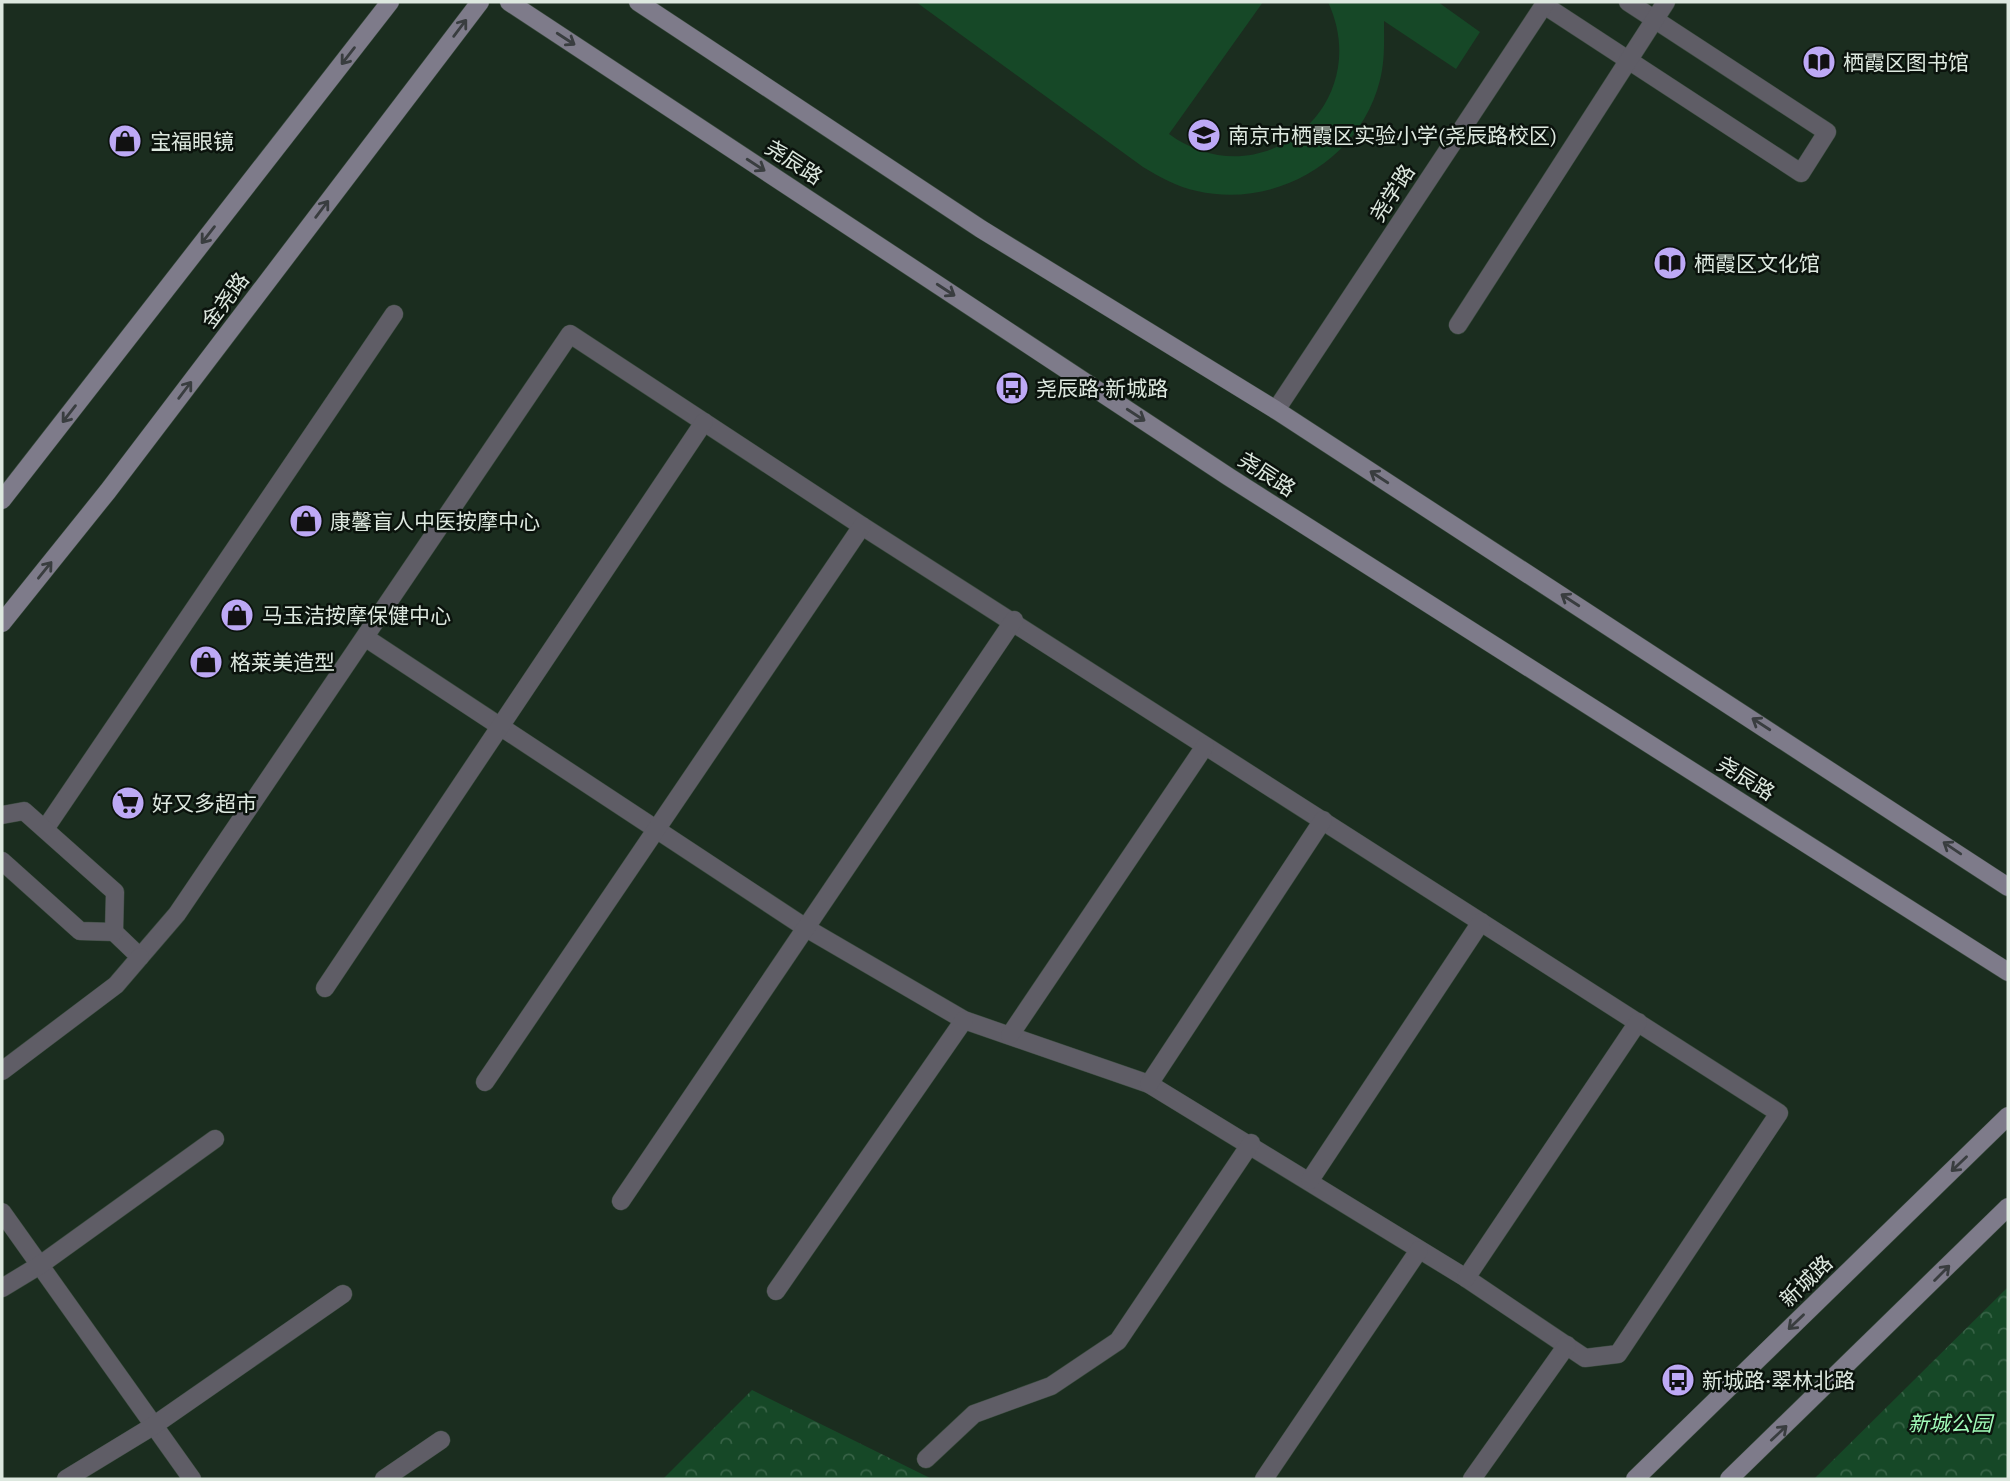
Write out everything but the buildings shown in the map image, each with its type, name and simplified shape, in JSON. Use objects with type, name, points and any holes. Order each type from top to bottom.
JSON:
[{"type":"main road","points":[[2,500],[390,2]]},
{"type":"main road","name":"金尧路","points":[[2,623],[108,491],[480,2]]},
{"type":"main road","name":"尧辰路","points":[[509,2],[1229,477],[2008,972]]},
{"type":"main road","points":[[638,2],[981,229],[1276,410],[2008,887]]},
{"type":"main road","name":"新城路","points":[[1636,1479],[2008,1116]]},
{"type":"main road","points":[[1729,1479],[2008,1207]]},
{"type":"street","points":[[1545,3],[1801,173],[1828,132],[1628,2]]},
{"type":"street","points":[[1458,326],[1666,2]]},
{"type":"street","name":"尧学路","points":[[1276,410],[1545,3]]},
{"type":"street","points":[[45,830],[394,314]]},
{"type":"street","points":[[2,1071],[116,985],[177,914],[570,334],[862,526],[1014,620],[1205,746],[1779,1113],[1618,1354],[1586,1358],[1466,1278],[1251,1143],[1149,1083],[964,1020],[806,928],[366,638]]},
{"type":"street","points":[[325,988],[704,422]]},
{"type":"street","points":[[485,1082],[862,526]]},
{"type":"street","points":[[621,1200],[1014,620]]},
{"type":"street","points":[[1010,1035],[1205,746]]},
{"type":"street","points":[[2,815],[24,811],[115,892],[114,932]]},
{"type":"street","points":[[1149,1083],[1322,820]]},
{"type":"street","points":[[4,867],[80,931],[114,932],[140,957]]},
{"type":"street","points":[[1310,1180],[1481,922]]},
{"type":"street","points":[[776,1291],[964,1020]]},
{"type":"street","points":[[1466,1278],[1638,1022]]},
{"type":"street","points":[[2,1288],[40,1265],[215,1139]]},
{"type":"street","points":[[926,1459],[974,1414],[1051,1386],[1118,1341],[1251,1143]]},
{"type":"street","points":[[2,1212],[192,1479]]},
{"type":"street","points":[[1270,1478],[1419,1250]]},
{"type":"street","points":[[66,1479],[153,1426],[343,1294]]},
{"type":"street","points":[[1472,1479],[1567,1345]]},
{"type":"street","points":[[384,1479],[441,1440]]},
{"type":"green space","points":[[916,2],[1263,2],[1169,134],[1204,152],[1239,156],[1272,149],[1301,132],[1323,107],[1336,76],[1339,40],[1328,2],[1438,2],[1480,32],[1456,69],[1384,21],[1380,80],[1370,108],[1354,134],[1334,155],[1311,172],[1284,185],[1227,195],[1183,187],[1143,167]]},
{"type":"green space","name":"新城公园","points":[[2008,1287],[2008,1479],[1814,1479]]},
{"type":"green space","points":[[752,1390],[932,1479],[663,1479]]},
{"type":"place","name":"栖霞区图书馆","points":[[1819,62]]},
{"type":"place","name":"南京市栖霞区实验小学(尧辰路校区)","points":[[1204,135]]},
{"type":"place","name":"宝福眼镜","points":[[125,141]]},
{"type":"place","name":"栖霞区文化馆","points":[[1670,263]]},
{"type":"place","name":"尧辰路·新城路","points":[[1012,388]]},
{"type":"place","name":"康馨盲人中医按摩中心","points":[[306,521]]},
{"type":"place","name":"马玉洁按摩保健中心","points":[[237,615]]},
{"type":"place","name":"格莱美造型","points":[[206,662]]},
{"type":"place","name":"好又多超市","points":[[128,803]]},
{"type":"place","name":"新城路·翠林北路","points":[[1678,1380]]}]
